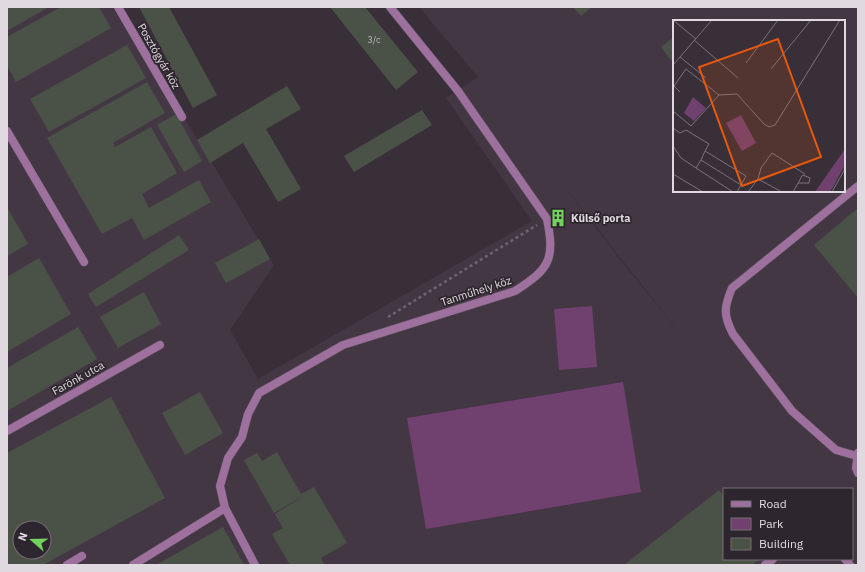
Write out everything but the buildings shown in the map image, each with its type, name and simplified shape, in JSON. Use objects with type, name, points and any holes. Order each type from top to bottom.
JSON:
[{"type":"street","name":"Posztógyár köz","points":[[118,7],[182,117]]},
{"type":"street","name":"Tanműhely köz","points":[[255,565],[225,508],[220,486],[228,458],[242,437],[248,414],[259,393],[342,345],[515,291],[535,279],[548,263],[552,242],[547,219],[458,91],[390,7]]},
{"type":"street","points":[[7,131],[84,262]]},
{"type":"street","points":[[858,186],[732,288],[726,304],[726,321],[733,334],[792,411],[836,450],[857,455],[858,473]]},
{"type":"street","name":"Farönk utca","points":[[7,430],[160,345]]},
{"type":"street","points":[[134,565],[225,508]]},
{"type":"street","points":[[67,565],[82,556]]},
{"type":"path","points":[[382,321],[547,219]]},
{"type":"shaded area","points":[[7,7],[117,7],[274,265],[230,330],[258,379],[532,221],[446,98],[478,77],[419,7],[858,7],[858,565],[7,565]],"holes":[[[557,177],[685,340],[619,258]]]},
{"type":"green space","points":[[592,306],[597,367],[559,370],[554,309]]},
{"type":"green space","points":[[623,382],[641,492],[426,529],[407,418]]},
{"type":"place","name":"Külső porta","points":[[558,218]]}]
